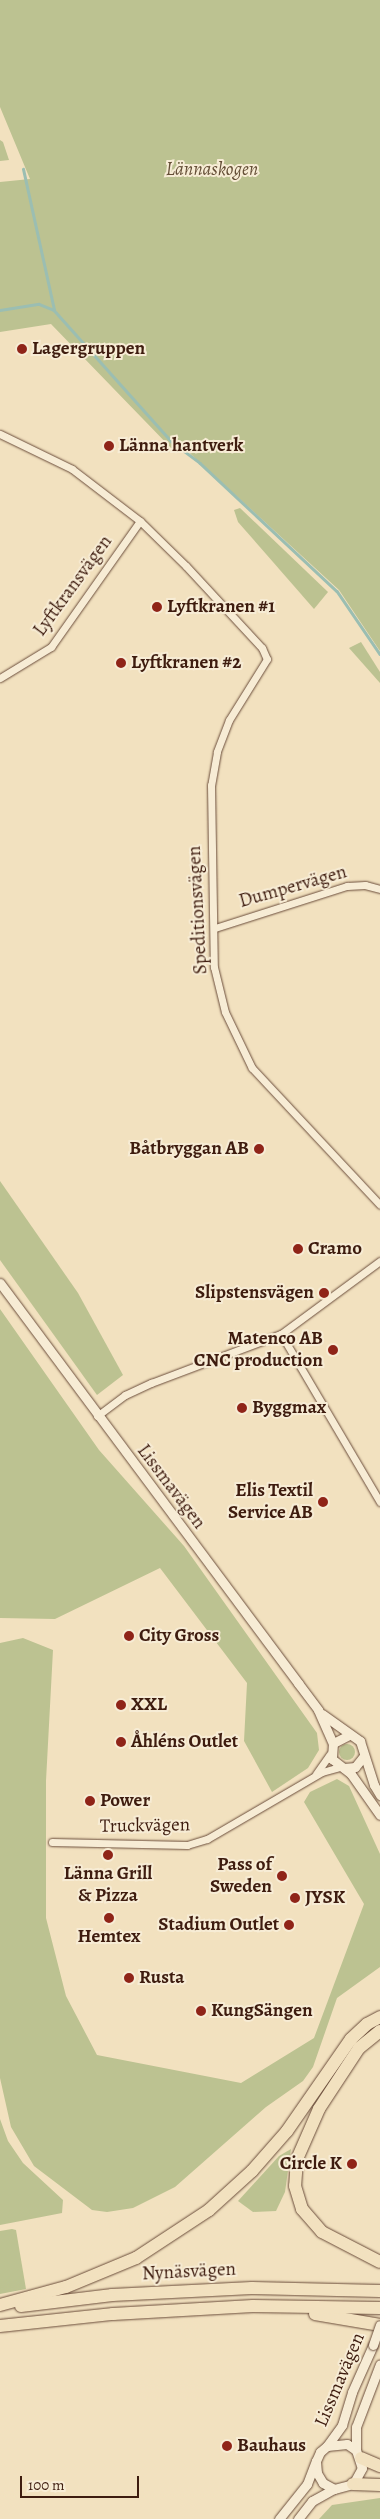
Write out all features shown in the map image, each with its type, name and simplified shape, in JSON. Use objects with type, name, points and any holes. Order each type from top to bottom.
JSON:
[{"type":"highway","points":[[0,2307],[66,2287],[136,2258],[209,2210],[252,2171],[288,2132],[352,2039],[367,2024],[380,2017]]},
{"type":"highway","points":[[380,2031],[359,2048],[319,2109],[297,2159],[295,2186],[302,2209],[322,2232],[380,2262]]},
{"type":"highway","name":"Nynäsvägen","points":[[0,2307],[112,2295],[252,2288],[380,2291]]},
{"type":"highway","points":[[253,2306],[380,2325]]},
{"type":"highway","name":"Nynäsvägen","points":[[0,2326],[113,2314],[253,2306],[380,2308]]},
{"type":"highway","points":[[358,2454],[380,2466]]},
{"type":"highway","points":[[354,2484],[380,2485]]},
{"type":"street","points":[[0,434],[72,469],[140,521]]},
{"type":"street","name":"Speditionsvägen","points":[[140,521],[240,624],[267,659],[229,720],[213,777],[210,827],[215,928],[214,967],[225,1012],[252,1068],[380,1205]]},
{"type":"street","name":"Lyftkransvägen","points":[[0,678],[50,647],[140,521]]},
{"type":"street","name":"Dumpervägen","points":[[215,928],[347,886],[365,885],[380,889]]},
{"type":"street","points":[[97,1416],[125,1395],[151,1383],[282,1334],[380,1262]]},
{"type":"street","name":"Lissmavägen","points":[[0,1283],[97,1416],[318,1710],[333,1743]]},
{"type":"street","points":[[282,1334],[380,1502]]},
{"type":"street","name":"Lissmavägen","points":[[318,1710],[349,1735],[360,1741],[380,1795]]},
{"type":"street","points":[[349,1735],[333,1743],[330,1754],[362,1786],[380,1815]]},
{"type":"street","name":"Truckvägen","points":[[311,1778],[330,1754]]},
{"type":"street","points":[[342,1767],[355,1767],[364,1756]]},
{"type":"street","name":"Truckvägen","points":[[52,1842],[187,1845],[207,1839],[311,1778],[342,1767]]},
{"type":"street","name":"Lissmavägen","points":[[327,2446],[342,2425],[352,2392],[380,2325]]},
{"type":"street","name":"Lissmavägen","points":[[358,2454],[358,2420],[380,2364]]},
{"type":"street","points":[[280,2519],[307,2484],[316,2461],[327,2446],[347,2444],[358,2454],[362,2468],[354,2484],[334,2489],[312,2501],[298,2519]]},
{"type":"street","points":[[316,2461],[320,2478],[334,2489]]},
{"type":"green space","name":"Lännaskogen","points":[[0,0],[380,0],[380,651],[339,590],[183,447],[173,450],[51,324],[0,332],[0,182],[30,179],[0,107]]},
{"type":"green space","points":[[0,140],[3,142],[9,160],[0,161]]},
{"type":"green space","points":[[240,508],[328,592],[314,609],[238,522],[234,510]]},
{"type":"green space","points":[[361,642],[380,672],[380,683],[349,648]]},
{"type":"green space","points":[[0,1181],[78,1293],[123,1375],[97,1395],[0,1260]]},
{"type":"green space","points":[[0,1309],[99,1450],[184,1546],[317,1733],[319,1750],[308,1768],[272,1792],[244,1741],[247,1683],[160,1568],[55,1619],[0,1618]]},
{"type":"green space","points":[[23,1638],[53,1650],[46,1781],[46,1918],[66,1996],[97,2055],[241,2083],[314,2038],[364,1904],[304,1802],[310,1792],[337,1779],[349,1786],[380,1854],[380,1967],[337,1998],[313,2067],[303,2081],[266,2107],[175,2187],[133,2208],[107,2212],[92,2210],[34,2166],[11,2127],[0,2078],[0,1643]]},
{"type":"green space","points":[[347,1744],[353,1746],[355,1752],[353,1758],[347,1760],[341,1758],[339,1752],[341,1746]]},
{"type":"green space","points":[[0,2119],[8,2141],[23,2163],[63,2200],[62,2213],[0,2225]]},
{"type":"green space","points":[[291,2149],[285,2192],[276,2211],[253,2212],[238,2201],[279,2156]]},
{"type":"green space","points":[[16,2230],[26,2289],[0,2294],[0,2231]]},
{"type":"green space","points":[[380,2498],[380,2519],[319,2519],[332,2505]]},
{"type":"waterway","points":[[0,310],[39,304],[54,310],[23,169]]},
{"type":"waterway","points":[[54,310],[171,441],[200,463],[337,591],[380,654]]},
{"type":"place","name":"Lagergruppen","points":[[22,349]]},
{"type":"place","name":"Länna hantverk","points":[[109,446]]},
{"type":"place","name":"Lyftkranen #1","points":[[157,607]]},
{"type":"place","name":"Lyftkranen #2","points":[[121,663]]},
{"type":"place","name":"Båtbryggan AB","points":[[259,1149]]},
{"type":"place","name":"Cramo","points":[[298,1249]]},
{"type":"place","name":"Slipstensvägen","points":[[324,1293]]},
{"type":"place","name":"Matenco AB CNC production","points":[[333,1350]]},
{"type":"place","name":"Byggmax","points":[[242,1408]]},
{"type":"place","name":"Elis Textil Service AB","points":[[323,1502]]},
{"type":"place","name":"City Gross","points":[[129,1636]]},
{"type":"place","name":"XXL","points":[[121,1705]]},
{"type":"place","name":"Åhléns Outlet","points":[[121,1742]]},
{"type":"place","name":"Power","points":[[90,1801]]},
{"type":"place","name":"Länna Grill & Pizza","points":[[108,1855]]},
{"type":"place","name":"Pass of Sweden","points":[[282,1876]]},
{"type":"place","name":"JYSK","points":[[295,1898]]},
{"type":"place","name":"Hemtex","points":[[109,1918]]},
{"type":"place","name":"Stadium Outlet","points":[[289,1925]]},
{"type":"place","name":"Rusta","points":[[129,1978]]},
{"type":"place","name":"KungSängen","points":[[201,2011]]},
{"type":"place","name":"Circle K","points":[[352,2164]]},
{"type":"place","name":"Bauhaus","points":[[227,2446]]}]
